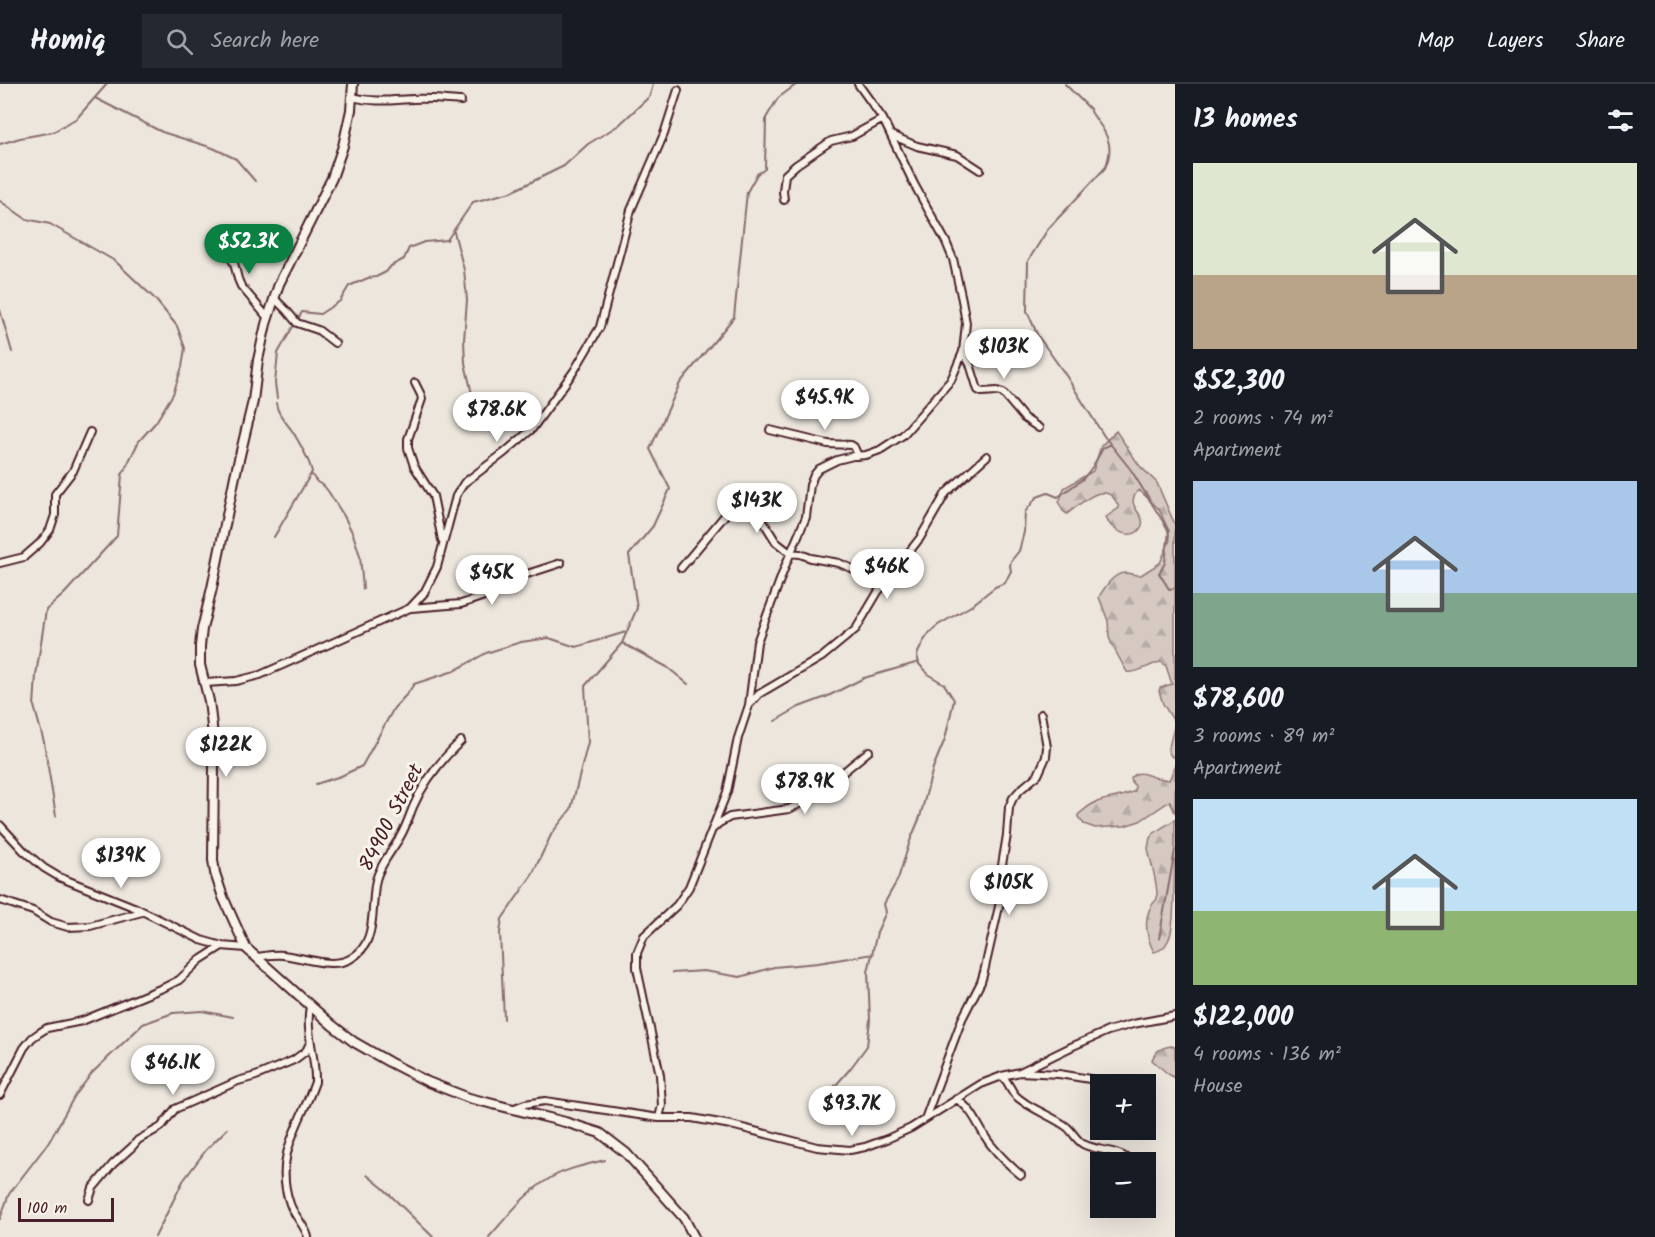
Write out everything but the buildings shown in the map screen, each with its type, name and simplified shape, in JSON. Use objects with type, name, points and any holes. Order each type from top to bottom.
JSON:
[{"type":"street","points":[[354,84],[343,146],[332,178],[279,284],[268,318],[258,360],[253,401],[202,628],[200,664],[212,726],[215,873],[246,948],[354,1042],[428,1082],[469,1098],[600,1132],[626,1153],[684,1218],[694,1237]]},
{"type":"street","points":[[659,1118],[662,1106],[660,1075],[637,968],[637,953],[644,936],[677,905],[689,886],[727,792],[738,738],[749,705],[757,642],[806,517],[810,485],[819,469],[837,460],[866,455],[879,450],[903,435],[951,380],[963,352],[966,323],[953,259],[883,119],[858,84]]},
{"type":"street","points":[[410,608],[424,593],[437,567],[456,496],[464,483],[532,429],[574,371],[600,327],[631,210],[664,134],[678,90]]},
{"type":"street","points":[[352,97],[380,102],[415,99],[460,101]]},
{"type":"street","points":[[784,200],[785,175],[796,165],[831,141],[860,133],[883,119]]},
{"type":"street","points":[[891,135],[917,146],[957,155],[980,170]]},
{"type":"street","points":[[220,236],[221,244],[234,263],[237,279],[268,318]]},
{"type":"street","points":[[274,298],[297,323],[318,330],[335,343]]},
{"type":"street","points":[[963,352],[970,364],[978,390],[1003,393],[1024,418],[1039,428]]},
{"type":"street","points":[[415,384],[422,399],[408,439],[408,448],[414,466],[433,496],[443,543]]},
{"type":"street","points":[[770,430],[828,444],[851,445],[858,456]]},
{"type":"street","points":[[0,563],[24,557],[40,543],[50,530],[55,515],[55,494],[73,471],[90,432]]},
{"type":"street","points":[[749,705],[759,694],[822,657],[856,629],[878,592],[920,538],[946,492],[987,456]]},
{"type":"street","points":[[681,568],[731,508],[740,501],[746,502],[756,510],[776,542],[790,553],[839,563],[853,569]]},
{"type":"street","points":[[205,683],[237,681],[260,675],[410,608],[461,604],[496,592],[524,575],[561,563]]},
{"type":"street","points":[[925,1119],[962,1019],[984,972],[1000,902],[1001,870],[1009,807],[1020,790],[1038,775],[1046,757],[1047,747],[1041,714]]},
{"type":"street","name":"84900 Street","points":[[256,957],[282,955],[336,963],[349,960],[358,954],[370,933],[379,871],[406,827],[413,808],[433,770],[461,741]]},
{"type":"street","points":[[711,831],[718,823],[730,817],[789,809],[820,794],[868,751]]},
{"type":"street","points":[[0,825],[24,851],[59,877],[143,911],[201,940],[222,946],[246,948]]},
{"type":"street","points":[[0,900],[33,911],[51,922],[79,928],[143,911]]},
{"type":"street","points":[[0,1095],[24,1048],[39,1033],[47,1028],[82,1021],[165,987],[179,980],[200,960],[222,946]]},
{"type":"street","points":[[308,1237],[290,1205],[284,1171],[285,1156],[292,1135],[315,1082],[316,1073],[308,1018],[310,1006]]},
{"type":"street","points":[[512,1110],[525,1104],[545,1101],[659,1118],[692,1118],[731,1125],[802,1144],[850,1150],[887,1139],[925,1119],[981,1084],[1020,1072],[1108,1031],[1175,1016]]},
{"type":"street","points":[[88,1200],[93,1188],[113,1164],[138,1140],[161,1127],[175,1109],[238,1081],[294,1060],[306,1052],[310,1043]]},
{"type":"street","points":[[1020,1072],[1059,1074],[1090,1079]]},
{"type":"street","points":[[1002,1076],[1016,1096],[1067,1128],[1081,1143],[1113,1152]]},
{"type":"street","points":[[956,1099],[972,1113],[990,1144],[1021,1175]]},
{"type":"green space","points":[[1116,431],[1139,465],[1157,483],[1175,525],[1175,723],[1163,704],[1159,691],[1160,688],[1172,684],[1166,666],[1161,662],[1135,672],[1127,672],[1109,637],[1108,621],[1099,597],[1103,589],[1117,575],[1125,573],[1141,575],[1160,563],[1170,540],[1159,509],[1139,490],[1133,501],[1142,519],[1142,524],[1136,532],[1126,534],[1116,530],[1108,522],[1106,517],[1119,508],[1108,494],[1095,494],[1067,514],[1059,503],[1064,488],[1093,471],[1101,446]]},
{"type":"green space","points":[[1175,723],[1175,756],[1172,757],[1168,751]]},
{"type":"green space","points":[[1175,765],[1175,813],[1170,801],[1140,821],[1124,826],[1095,828],[1084,824],[1078,817],[1094,803],[1135,791],[1131,778],[1137,774],[1142,773],[1169,780]]},
{"type":"green space","points":[[1175,819],[1172,930],[1165,945],[1154,952],[1146,924],[1149,911],[1157,899],[1157,892],[1148,848],[1151,836]]},
{"type":"green space","points":[[1175,1047],[1175,1078],[1152,1060],[1160,1050]]},
{"type":"waterway","points":[[0,144],[53,132],[77,118],[107,84]]},
{"type":"waterway","points":[[297,321],[302,312],[320,314],[340,301],[349,286],[386,272],[391,266],[404,259],[409,248],[424,242],[447,240],[473,202],[511,192],[564,166],[588,144],[619,125],[650,96],[653,84]]},
{"type":"waterway","points":[[504,1019],[500,933],[502,919],[532,875],[552,833],[571,809],[588,742],[585,686],[622,643],[637,608],[629,555],[653,526],[670,489],[650,449],[680,383],[734,317],[747,192],[757,174],[765,169],[766,118],[778,98],[797,84]]},
{"type":"waterway","points":[[1065,84],[1090,109],[1102,128],[1108,139],[1109,155],[1105,168],[1048,229],[1028,261],[1027,311],[1038,336],[1104,436],[1131,470],[1169,531],[1165,563],[1159,573],[1169,589],[1175,588]]},
{"type":"waterway","points":[[95,98],[162,132],[213,148],[236,159],[255,181]]},
{"type":"waterway","points":[[0,201],[26,219],[50,224],[115,261],[155,299],[177,326],[185,348],[182,367],[173,394],[156,422],[139,441],[122,475],[117,536],[64,594],[46,610],[36,675],[34,706],[44,742],[56,816]]},
{"type":"waterway","points":[[454,232],[464,270],[467,300],[465,363],[478,421]]},
{"type":"waterway","points":[[0,310],[12,352]]},
{"type":"waterway","points":[[277,398],[275,383],[278,353],[295,323]]},
{"type":"waterway","points":[[274,537],[312,472],[304,451],[280,415],[276,403]]},
{"type":"waterway","points":[[815,1109],[867,1046],[870,1020],[868,972],[877,932],[886,912],[884,904],[898,879],[920,817],[933,768],[945,739],[954,700],[944,684],[929,675],[919,664],[917,655],[923,642],[938,625],[971,606],[995,587],[1005,583],[1011,571],[1011,561],[1019,551],[1024,532],[1025,512],[1037,497],[1048,493],[1058,497],[1083,479],[1103,448],[1111,444]]},
{"type":"waterway","points":[[311,474],[328,491],[353,534],[360,556],[363,589]]},
{"type":"waterway","points":[[316,784],[362,766],[394,708],[414,684],[454,671],[486,653],[521,642],[549,638],[576,647],[626,632]]},
{"type":"waterway","points":[[622,643],[667,667],[688,684]]},
{"type":"waterway","points":[[775,721],[799,707],[826,697],[864,678],[919,662]]},
{"type":"waterway","points":[[1159,939],[1175,850]]},
{"type":"waterway","points":[[672,973],[704,971],[740,977],[774,967],[873,954]]},
{"type":"waterway","points":[[0,1219],[9,1194],[49,1142],[74,1097],[92,1073],[143,1024],[173,1013],[202,1011],[233,1017]]},
{"type":"waterway","points":[[155,1237],[183,1181],[206,1150],[227,1129]]},
{"type":"waterway","points":[[489,1237],[523,1199],[547,1180],[568,1170],[605,1160]]},
{"type":"waterway","points":[[367,1175],[433,1237]]}]
